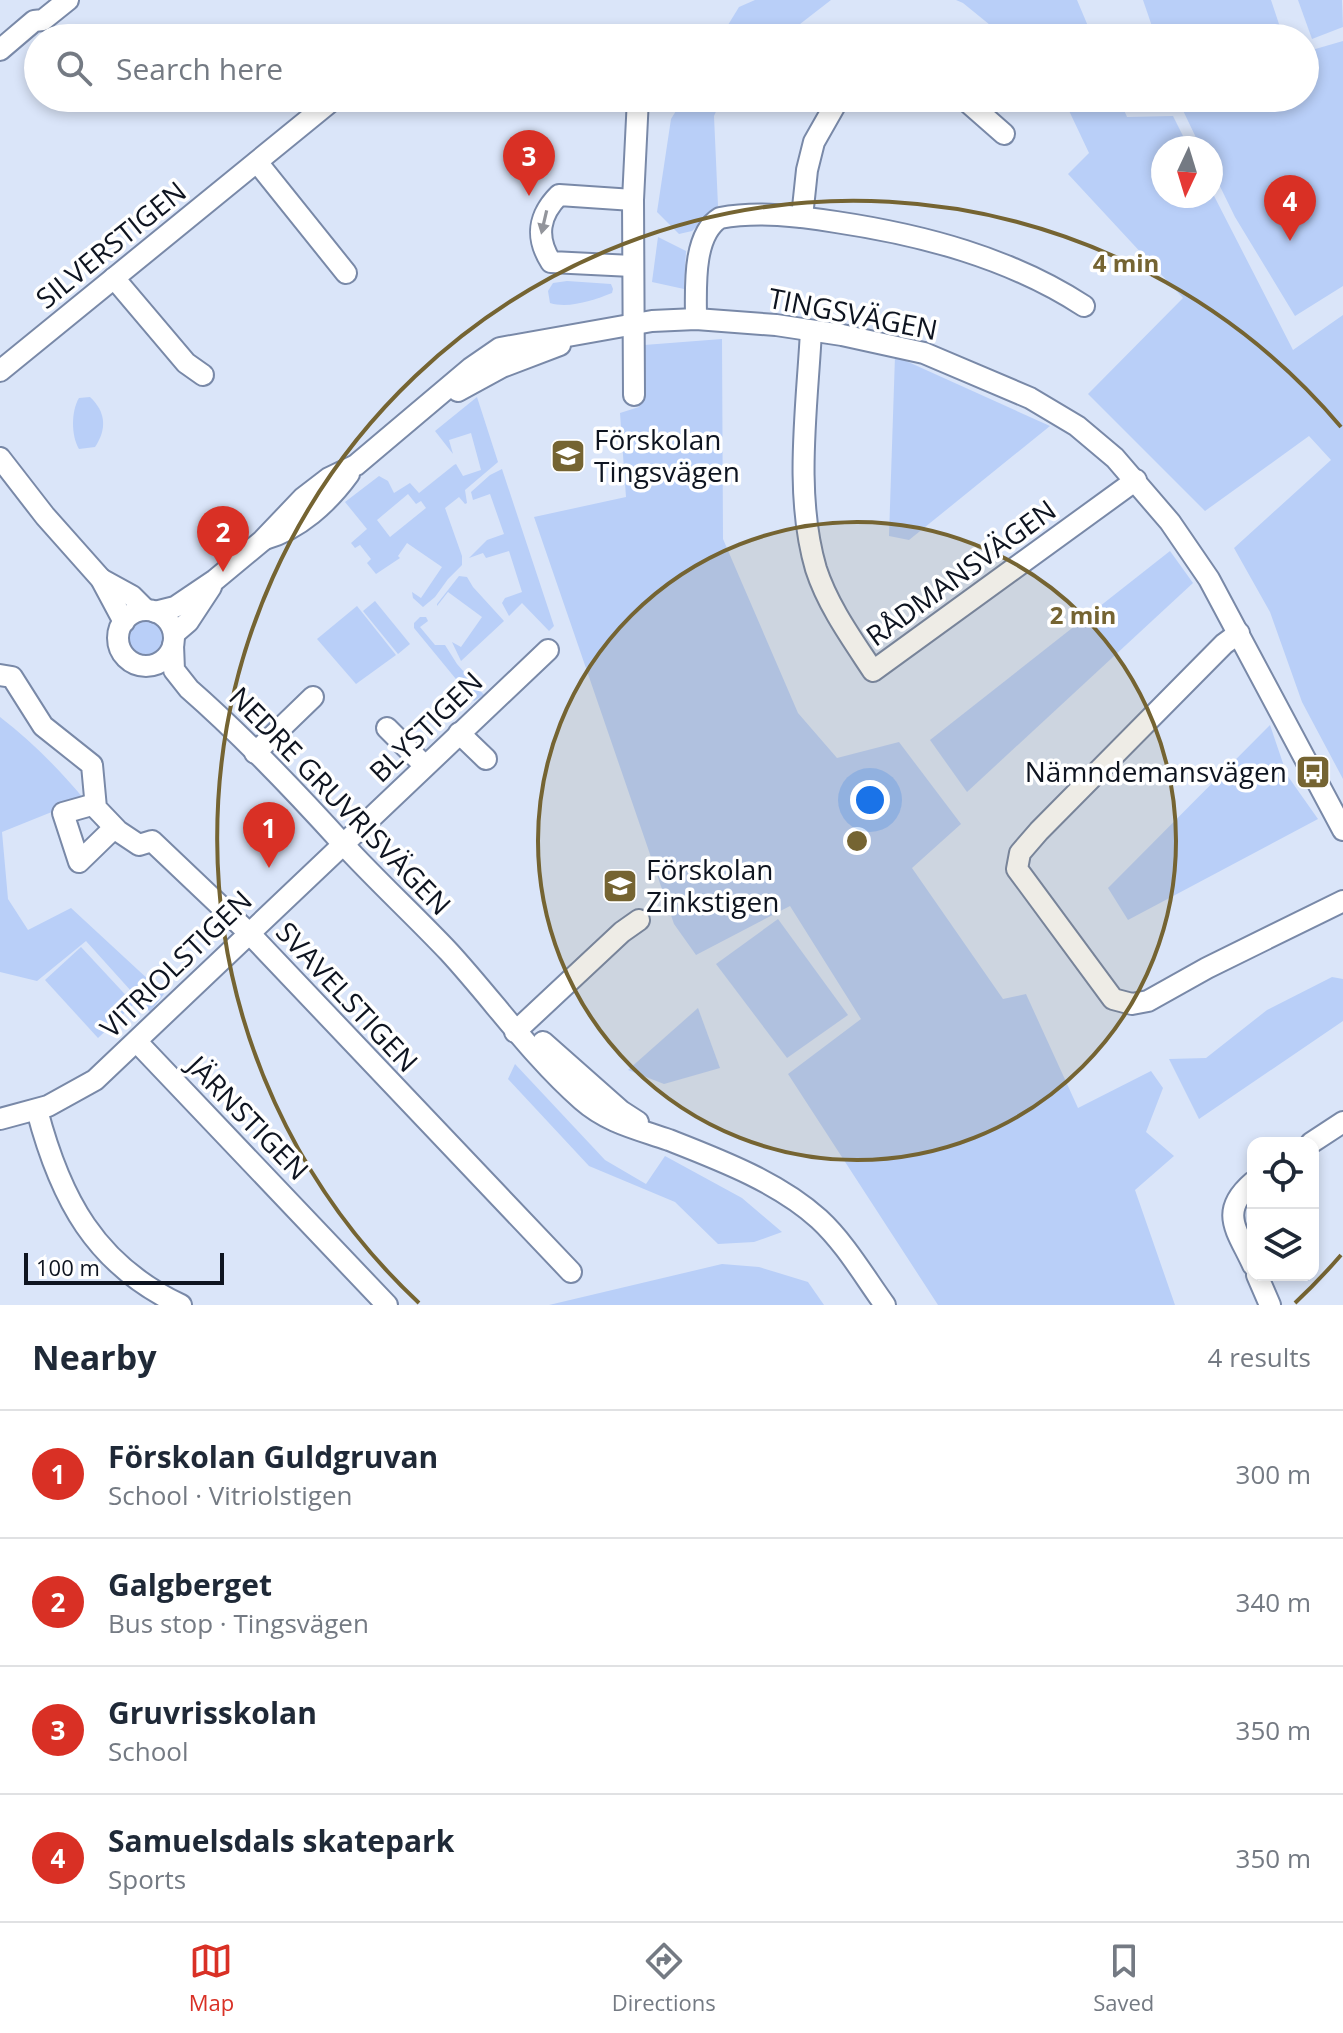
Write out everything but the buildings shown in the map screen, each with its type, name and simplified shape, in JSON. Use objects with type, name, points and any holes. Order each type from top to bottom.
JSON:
[{"type":"street","points":[[30,24],[43,20],[68,0]]},
{"type":"street","points":[[0,50],[24,30]]},
{"type":"street","name":"SILVERSTIGEN","points":[[0,371],[318,112]]},
{"type":"street","points":[[634,395],[632,266],[637,112]]},
{"type":"street","points":[[802,217],[807,170],[814,142],[831,112]]},
{"type":"street","points":[[979,112],[1004,134]]},
{"type":"street","points":[[257,162],[346,273]]},
{"type":"street","points":[[632,266],[551,262],[542,248],[540,228],[548,207],[559,195],[633,200]]},
{"type":"street","points":[[696,319],[700,245],[715,221],[724,217],[802,217],[901,233],[973,253],[1050,285],[1084,306]]},
{"type":"street","points":[[114,278],[186,363],[203,375]]},
{"type":"street","name":"TINGSVÄGEN","points":[[150,611],[175,607],[215,580],[262,541],[303,498],[329,478],[356,465],[429,405],[502,367],[596,331],[632,325],[696,319],[811,331],[924,353],[1030,398],[1077,426],[1136,480],[1209,579],[1343,830]]},
{"type":"street","name":"RÅDMANSVÄGEN","points":[[811,331],[804,458],[809,535],[816,569],[827,597],[873,671],[1136,480]]},
{"type":"street","points":[[0,458],[45,516],[101,579],[124,622]]},
{"type":"street","points":[[101,579],[169,622],[173,639],[161,662],[147,666],[136,664],[123,653],[118,637],[124,622],[136,612],[150,611]]},
{"type":"street","name":"TINGSVÄGEN","points":[[173,639],[215,580]]},
{"type":"street","points":[[1239,633],[1224,644],[1039,831],[1020,853],[1017,869],[1113,999],[1132,1004],[1148,1001],[1207,968],[1343,901]]},
{"type":"street","name":"NEDRE GRUVRISVÄGEN","points":[[173,639],[174,670],[189,689],[310,807],[520,1028],[579,1098],[598,1113],[623,1126],[669,1140],[764,1182],[800,1203],[821,1220],[844,1247],[885,1305]]},
{"type":"street","name":"BLYSTIGEN","points":[[343,844],[548,650]]},
{"type":"street","name":"NEDRE GRUVRISVÄGEN","points":[[147,666],[164,679],[189,689]]},
{"type":"street","points":[[0,675],[12,677],[43,726],[92,765],[95,804],[114,828],[79,862],[63,813],[95,804]]},
{"type":"street","points":[[255,753],[313,697]]},
{"type":"street","points":[[387,728],[425,766]]},
{"type":"street","points":[[459,733],[486,759]]},
{"type":"street","name":"SVAVELSTIGEN","points":[[114,828],[139,845],[152,841],[250,934],[571,1272]]},
{"type":"street","name":"VITRIOLSTIGEN","points":[[0,1119],[37,1110],[81,1090],[137,1042],[343,844]]},
{"type":"street","points":[[520,1028],[622,932],[639,920]]},
{"type":"street","name":"JÄRNSTIGEN","points":[[137,1042],[387,1305]]},
{"type":"street","points":[[37,1110],[62,1187],[93,1238],[124,1271],[181,1305]]},
{"type":"street","points":[[1319,1138],[1343,1122]]},
{"type":"street","points":[[1247,1187],[1240,1192],[1232,1211],[1247,1252]]},
{"type":"street","points":[[1260,1281],[1270,1305]]},
{"type":"shaded area","points":[[755,0],[831,0],[800,24],[729,24],[739,7]]},
{"type":"shaded area","points":[[956,0],[1077,0],[1087,24],[989,24]]},
{"type":"shaded area","points":[[1143,0],[1271,0],[1279,24],[1151,24]]},
{"type":"shaded area","points":[[1298,0],[1342,0],[1343,27],[1319,36],[1319,24],[1307,24]]},
{"type":"shaded area","points":[[1343,41],[1343,286],[1295,316],[1223,192],[1223,136],[1195,136],[1184,112],[1319,112],[1319,48]]},
{"type":"shaded area","points":[[675,112],[716,112],[718,206],[692,231],[679,234],[657,212],[671,119]]},
{"type":"shaded area","points":[[1070,112],[1125,112],[1127,117],[1173,116],[1183,136],[1151,136],[1151,208],[1220,208],[1293,350],[1343,315],[1343,779],[1302,702],[1270,612],[1234,548],[1331,460],[1309,436],[1205,511],[1088,394],[1183,298],[1068,174],[1089,153]]},
{"type":"shaded area","points":[[658,237],[686,251],[684,289],[652,282]]},
{"type":"shaded area","points":[[553,283],[611,284],[613,289],[612,293],[581,303],[550,303],[548,291]]},
{"type":"shaded area","points":[[722,339],[723,539],[798,713],[837,758],[899,742],[961,824],[912,868],[1003,999],[1026,994],[1078,1108],[1151,1071],[1163,1088],[1146,1132],[1174,1156],[1135,1190],[1175,1305],[938,1305],[788,1074],[861,1019],[790,906],[696,955],[674,924],[534,517],[626,497],[620,413],[639,407],[644,345]]},
{"type":"shaded area","points":[[895,356],[1050,426],[909,540],[889,536]]},
{"type":"shaded area","points":[[90,397],[102,415],[102,434],[95,447],[79,449],[73,431],[74,410],[79,398]]},
{"type":"shaded area","points":[[477,397],[498,462],[465,490],[467,503],[459,497],[445,508],[462,556],[462,565],[423,607],[413,598],[412,592],[421,598],[442,567],[407,543],[398,556],[400,558],[376,574],[367,563],[371,559],[360,545],[355,548],[351,543],[367,529],[345,502],[379,476],[388,481],[394,493],[410,483],[419,493],[456,464],[463,476],[481,470],[471,433],[449,440],[453,454],[435,431]],"holes":[[[408,494],[416,504],[421,501],[426,508],[390,537],[377,520]]]},
{"type":"shaded area","points":[[502,469],[554,626],[549,631],[522,603],[509,616],[502,603],[505,598],[522,592],[509,551],[486,558],[483,553],[469,558],[487,540],[504,534],[490,494],[473,500],[471,492]]},
{"type":"shaded area","points":[[1170,551],[1193,583],[967,792],[930,740]]},
{"type":"shaded area","points":[[459,576],[467,577],[504,621],[461,661],[452,642],[461,647],[482,617],[448,592],[437,606]]},
{"type":"shaded area","points":[[375,601],[410,644],[398,654],[363,611]]},
{"type":"shaded area","points":[[357,606],[396,655],[356,684],[317,639]]},
{"type":"shaded area","points":[[420,617],[426,617],[428,621],[420,627],[435,645],[445,645],[484,695],[474,701],[414,628]]},
{"type":"shaded area","points":[[147,618],[161,624],[167,638],[161,652],[147,658],[133,652],[127,638],[133,624]]},
{"type":"shaded area","points":[[0,717],[44,756],[84,799],[2,832],[8,899],[28,930],[71,908],[164,994],[150,1012],[86,941],[37,981],[0,972]]},
{"type":"shaded area","points":[[1270,725],[1287,775],[1318,819],[1128,920],[1108,888]]},
{"type":"shaded area","points":[[778,919],[848,1015],[787,1058],[716,964]]},
{"type":"shaded area","points":[[81,947],[134,1004],[98,1038],[45,980]]},
{"type":"shaded area","points":[[1332,977],[1343,979],[1343,1021],[1199,1119],[1169,1059],[1206,1058],[1267,1010]]},
{"type":"shaded area","points":[[698,1008],[720,1068],[664,1084],[628,1070]]},
{"type":"shaded area","points":[[515,1064],[605,1160],[646,1184],[665,1156],[742,1198],[782,1232],[754,1242],[718,1244],[675,1202],[589,1166],[508,1079]]},
{"type":"shaded area","points":[[722,1264],[759,1267],[808,1282],[824,1305],[549,1305]]},
{"type":"place","name":"Gruvrisskolan","points":[[529,196]]},
{"type":"place","name":"Samuelsdals skatepark","points":[[1290,241]]},
{"type":"place","name":"Förskolan Tingsvägen","points":[[568,456]]},
{"type":"place","name":"Galgberget","points":[[223,572]]},
{"type":"place","name":"Nämndemansvägen","points":[[1313,772]]},
{"type":"place","name":"Förskolan Guldgruvan","points":[[269,868]]},
{"type":"place","name":"Förskolan Zinkstigen","points":[[620,886]]}]
